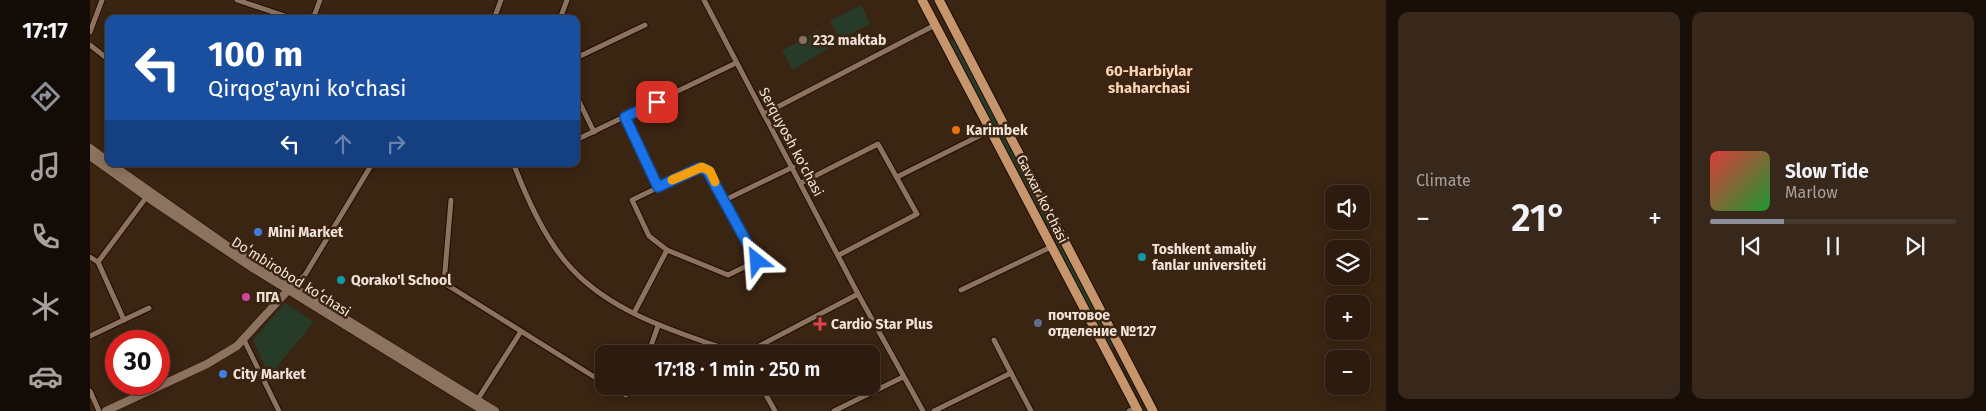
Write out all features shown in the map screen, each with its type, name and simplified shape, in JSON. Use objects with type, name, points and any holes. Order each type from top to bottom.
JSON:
[{"type":"main road","name":"Gavxar ko'chasi","points":[[922,0],[1052,247],[1134,410]]},
{"type":"main road","name":"Gavxar ko'chasi","points":[[939,0],[1153,411]]},
{"type":"main road","points":[[942,39],[947,31],[956,32]]},
{"type":"main road","name":"Doʻmbirobod koʻchasi","points":[[90,148],[105,159]]},
{"type":"main road","name":"Doʻmbirobod koʻchasi","points":[[90,156],[105,160]]},
{"type":"main road","name":"Doʻmbirobod koʻchasi","points":[[114,167],[148,195],[229,247],[476,402],[495,411]]},
{"type":"main road","points":[[106,411],[207,364],[244,340],[293,287]]},
{"type":"main road","points":[[1108,357],[1121,349]]},
{"type":"main road","name":"Doʻmbirobod koʻchasi","points":[[476,402],[484,411]]},
{"type":"street","points":[[90,32],[102,0]]},
{"type":"street","points":[[237,0],[282,15]]},
{"type":"street","points":[[315,15],[320,0]]},
{"type":"street","points":[[495,15],[501,0]]},
{"type":"street","points":[[561,15],[567,0]]},
{"type":"street","name":"Serquyosh ko'chasi","points":[[704,0],[858,294],[923,411]]},
{"type":"street","points":[[764,114],[935,24]]},
{"type":"street","points":[[580,56],[645,25]]},
{"type":"street","points":[[90,45],[105,57]]},
{"type":"street","points":[[580,138],[736,63]]},
{"type":"street","points":[[580,103],[594,132]]},
{"type":"street","points":[[625,117],[658,187]]},
{"type":"street","points":[[897,177],[991,130]]},
{"type":"street","points":[[801,183],[878,144],[917,214],[839,256]]},
{"type":"street","points":[[293,287],[370,167]]},
{"type":"street","points":[[517,167],[528,200],[570,268],[604,294],[658,326],[714,345]]},
{"type":"street","points":[[702,167],[710,171],[724,200],[757,261],[728,275],[667,250],[649,236],[632,200],[702,167]]},
{"type":"street","points":[[724,200],[793,167]]},
{"type":"street","points":[[98,262],[148,195]]},
{"type":"street","points":[[450,200],[444,283],[595,378]]},
{"type":"street","points":[[961,290],[1052,247]]},
{"type":"street","points":[[634,313],[667,250]]},
{"type":"street","points":[[90,257],[98,262],[124,320]]},
{"type":"street","points":[[761,345],[858,294]]},
{"type":"street","points":[[90,336],[149,308]]},
{"type":"street","points":[[651,345],[658,326]]},
{"type":"street","points":[[476,402],[520,332]]},
{"type":"street","points":[[244,340],[279,411]]},
{"type":"street","points":[[994,340],[1031,411]]},
{"type":"street","points":[[934,411],[1011,373]]},
{"type":"street","points":[[834,411],[903,377]]},
{"type":"street","points":[[90,391],[99,411]]},
{"type":"street","points":[[766,395],[775,411]]},
{"type":"green space","points":[[861,5],[870,24],[840,39],[830,21]]},
{"type":"green space","points":[[818,30],[829,48],[793,70],[782,51]]},
{"type":"green space","points":[[955,39],[1115,346],[1111,348],[950,41]]},
{"type":"green space","points":[[285,303],[314,322],[269,376],[253,340]]},
{"type":"slow traffic","points":[[672,180],[702,167],[710,171],[715,182]]},
{"type":"place","name":"232 maktab","points":[[803,40]]},
{"type":"place","name":"Karimbek","points":[[956,130]]},
{"type":"place","name":"Mini Market","points":[[258,232]]},
{"type":"place","name":"Toshkent amaliy fanlar universiteti","points":[[1142,257]]},
{"type":"place","name":"Qorako'l School","points":[[341,280]]},
{"type":"place","name":"ПГА","points":[[246,297]]},
{"type":"place","name":"почтовое отделение №127","points":[[1038,323]]},
{"type":"place","name":"Cardio Star Plus","points":[[820,324]]},
{"type":"place","name":"City Market","points":[[223,374]]},
{"type":"district","name":"60-Harbiylar shaharchasi","points":[[1149,80]]},
{"type":"route","points":[[657,102],[625,117],[658,187],[702,167],[710,171],[757,261]]}]
